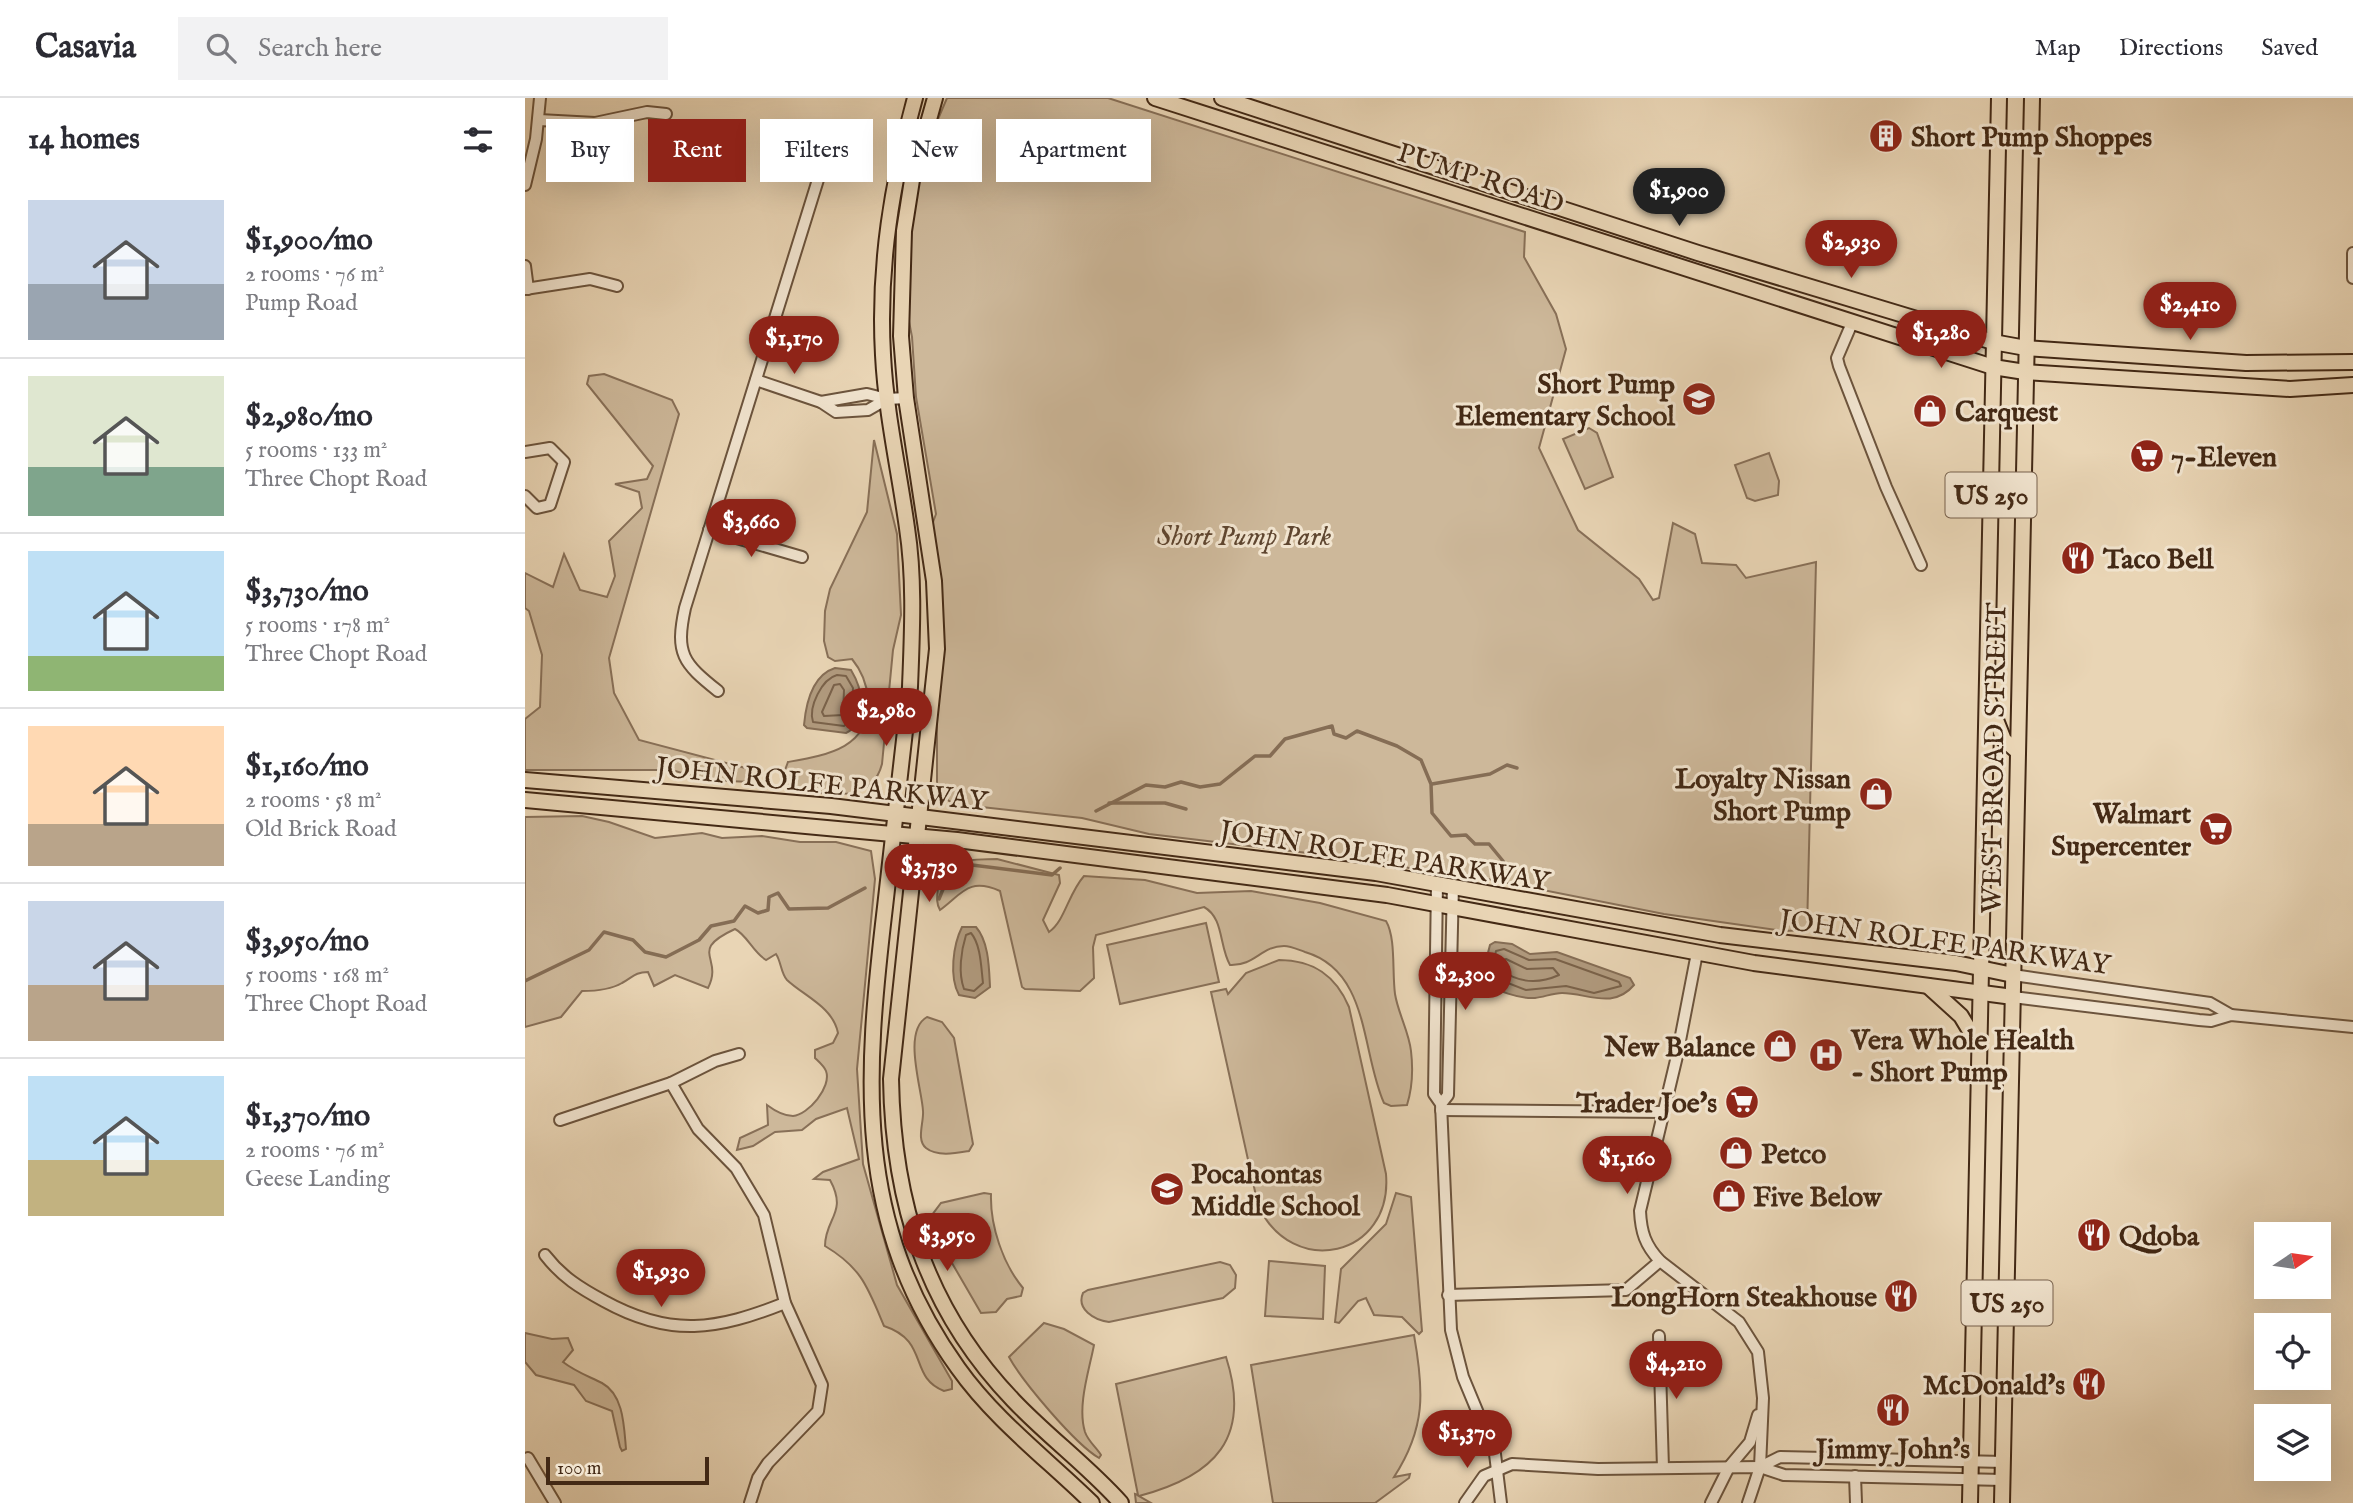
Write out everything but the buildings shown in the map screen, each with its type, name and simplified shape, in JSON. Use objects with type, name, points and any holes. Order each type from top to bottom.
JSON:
[{"type":"main road","points":[[915,98],[892,191],[883,268],[883,352],[887,399],[907,527],[912,598],[911,687],[895,813],[870,1070],[870,1126],[891,1233],[911,1288],[959,1369],[1007,1424],[1092,1503]]},
{"type":"main road","points":[[935,98],[912,180],[904,231],[901,336],[906,397],[930,545],[937,649],[891,1079],[893,1147],[907,1215],[938,1294],[975,1356],[1015,1402],[1121,1503]]},
{"type":"main road","name":"PUMP ROAD","points":[[1155,98],[1993,367],[2025,372],[2290,389],[2353,384]]},
{"type":"main road","name":"PUMP ROAD","points":[[1223,98],[1698,253],[1993,342],[2026,348],[2246,363],[2353,362]]},
{"type":"main road","name":"WEST BROAD STREET","points":[[1970,1503],[1999,98]]},
{"type":"main road","name":"WEST BROAD STREET","points":[[2002,1503],[2032,98]]},
{"type":"main road","points":[[1986,695],[1998,718],[2004,740],[2018,752]]},
{"type":"main road","name":"JOHN ROLFE PARKWAY","points":[[525,780],[895,813],[1453,885],[1720,934],[1982,968],[2013,975]]},
{"type":"main road","name":"JOHN ROLFE PARKWAY","points":[[525,800],[1049,851],[1445,905],[1697,953],[2013,997]]},
{"type":"main road","points":[[1928,986],[1961,1016],[1979,1046]]},
{"type":"street","points":[[525,185],[539,120],[540,98]]},
{"type":"street","points":[[539,120],[595,123],[647,111],[666,114]]},
{"type":"street","points":[[717,691],[688,667],[678,640],[709,530],[817,182]]},
{"type":"street","points":[[2353,253],[2353,278]]},
{"type":"street","points":[[525,266],[527,289],[590,279],[617,286]]},
{"type":"street","points":[[1852,323],[1837,358],[1839,366],[1886,487],[1921,565]]},
{"type":"street","points":[[756,380],[821,402],[867,394],[887,399],[906,397]]},
{"type":"street","points":[[525,452],[550,448],[564,462],[550,505],[537,508],[525,496]]},
{"type":"street","points":[[709,530],[802,557]]},
{"type":"street","points":[[1437,883],[1445,905]]},
{"type":"street","points":[[1453,885],[1445,905],[1434,1094],[1441,1107],[1447,1295],[1451,1330],[1463,1377],[1499,1469],[1501,1503]]},
{"type":"street","points":[[1697,953],[1640,1211],[1641,1231],[1649,1249],[1660,1261],[1739,1322],[1758,1352],[1763,1398],[1760,1467],[1748,1503]]},
{"type":"street","name":"JOHN ROLFE PARKWAY","points":[[2013,975],[2210,1003],[2231,1015]]},
{"type":"street","name":"JOHN ROLFE PARKWAY","points":[[2013,997],[2211,1021],[2231,1015],[2353,1027]]},
{"type":"street","points":[[560,1120],[671,1083],[715,1061],[739,1054]]},
{"type":"street","points":[[671,1083],[698,1129],[736,1168],[753,1192],[764,1215],[785,1303],[820,1376],[822,1399],[814,1418],[762,1472],[750,1503]]},
{"type":"street","points":[[1441,1107],[1664,1112]]},
{"type":"street","points":[[545,1255],[574,1285],[636,1318],[663,1325],[711,1326],[738,1320],[785,1303]]},
{"type":"street","points":[[1447,1295],[1626,1290],[1660,1261]]},
{"type":"street","points":[[1659,1336],[1663,1468]]},
{"type":"street","points":[[1711,1503],[1729,1468],[1750,1442],[1763,1398]]},
{"type":"street","points":[[1760,1467],[1780,1457],[2004,1462]]},
{"type":"street","points":[[528,1458],[555,1503]]},
{"type":"street","points":[[1465,1503],[1476,1484],[1512,1464],[1663,1468],[1760,1467],[1784,1475],[2003,1480]]},
{"type":"street","points":[[1855,1476],[1856,1503]]},
{"type":"green space","name":"Short Pump Park","points":[[947,98],[1108,98],[1525,232],[1524,257],[1556,314],[1566,349],[1539,448],[1578,530],[1639,579],[1653,600],[1659,598],[1673,523],[1695,534],[1702,563],[1736,565],[1746,578],[1816,562],[1807,930],[1784,931],[1664,914],[1483,878],[1439,874],[1374,861],[1149,834],[1082,818],[954,804],[943,797],[937,783],[937,649],[929,533],[936,514],[916,397],[912,337],[901,280],[912,182],[982,182],[982,119],[938,119]]},
{"type":"green space","points":[[604,374],[672,400],[679,414],[609,658],[614,693],[639,740],[749,769],[757,777],[751,782],[705,780],[672,770],[525,770],[525,719],[540,707],[542,655],[529,611],[525,608],[525,573],[553,587],[564,554],[580,590],[607,597],[615,576],[609,541],[642,508],[639,492],[615,484],[647,479],[653,466],[587,384],[589,376]]},
{"type":"green space","points":[[1589,428],[1597,433],[1613,477],[1585,489],[1563,439]]},
{"type":"green space","points":[[874,440],[897,534],[901,615],[893,650],[882,764],[876,778],[867,787],[856,792],[830,794],[790,788],[782,778],[788,762],[831,752],[844,746],[862,729],[867,715],[865,683],[858,668],[852,659],[835,661],[828,657],[824,641],[825,611],[830,589],[867,512]]},
{"type":"green space","points":[[1769,453],[1779,481],[1778,495],[1755,501],[1747,498],[1735,465]]},
{"type":"green space","points":[[582,816],[655,838],[702,833],[722,838],[762,836],[800,842],[836,842],[871,851],[875,879],[857,1069],[863,1164],[897,1285],[952,1381],[952,1389],[944,1391],[933,1385],[926,1377],[908,1341],[884,1326],[856,1271],[825,1246],[837,1200],[830,1180],[814,1179],[823,1172],[859,1159],[847,1108],[816,1119],[802,1130],[775,1132],[753,1146],[737,1150],[740,1138],[768,1125],[767,1105],[779,1113],[793,1116],[812,1106],[822,1092],[827,1077],[825,1069],[815,1058],[815,1050],[833,1043],[838,1033],[824,1009],[787,980],[776,954],[766,960],[735,929],[713,943],[710,949],[712,977],[708,988],[675,975],[654,986],[648,972],[640,973],[613,987],[582,991],[561,1017],[525,1027],[525,817]]},
{"type":"green space","points":[[997,859],[1059,875],[1060,883],[1043,920],[1049,932],[1059,921],[1084,876],[1145,880],[1197,893],[1251,891],[1320,903],[1386,921],[1392,946],[1395,994],[1411,1051],[1412,1078],[1407,1105],[1391,1106],[1384,1103],[1360,1015],[1342,976],[1326,962],[1287,946],[1269,949],[1246,962],[1230,965],[1215,918],[1204,907],[1096,935],[1093,947],[1094,978],[1080,991],[1025,989],[1022,987],[1000,891],[989,887],[973,887],[960,893],[940,910],[938,905],[938,888],[945,870],[968,860]]},
{"type":"green space","points":[[1206,923],[1219,982],[1120,1004],[1107,945]]},
{"type":"green space","points":[[1279,960],[1313,967],[1330,979],[1344,996],[1349,1007],[1386,1174],[1384,1202],[1374,1224],[1358,1240],[1337,1249],[1315,1250],[1293,1243],[1274,1229],[1258,1205],[1211,992],[1226,989],[1228,994],[1246,973]]},
{"type":"green space","points":[[927,1017],[942,1022],[954,1038],[973,1144],[969,1151],[936,1153],[926,1148],[921,1140],[923,1111],[914,1047],[920,1024]]},
{"type":"green space","points":[[984,1193],[991,1194],[999,1244],[1009,1268],[1023,1288],[1021,1296],[1007,1299],[996,1312],[981,1313],[945,1251],[932,1215],[941,1203]]},
{"type":"green space","points":[[1396,1193],[1411,1197],[1422,1331],[1419,1334],[1402,1317],[1374,1315],[1366,1298],[1358,1301],[1339,1323],[1335,1322],[1341,1269],[1386,1224]]},
{"type":"green space","points":[[1269,1261],[1325,1266],[1323,1319],[1265,1316]]},
{"type":"green space","points":[[1220,1262],[1230,1265],[1236,1275],[1235,1288],[1223,1298],[1109,1322],[1092,1316],[1082,1304],[1083,1293],[1088,1290]]},
{"type":"green space","points":[[1044,1323],[1064,1329],[1094,1345],[1082,1411],[1085,1432],[1101,1455],[1099,1458],[1077,1440],[1050,1411],[1009,1357]]},
{"type":"green space","points":[[525,1333],[552,1339],[568,1338],[573,1350],[563,1362],[602,1383],[615,1395],[625,1431],[626,1449],[622,1451],[620,1447],[612,1411],[586,1401],[574,1385],[536,1375],[525,1362]]},
{"type":"green space","points":[[1414,1335],[1420,1374],[1420,1409],[1412,1442],[1394,1477],[1410,1474],[1409,1478],[1375,1503],[1273,1503],[1251,1365]]},
{"type":"green space","points":[[1226,1357],[1233,1385],[1234,1410],[1230,1431],[1221,1449],[1207,1465],[1188,1477],[1166,1488],[1139,1496],[1151,1503],[1136,1503],[1135,1494],[1138,1495],[1116,1384]]},
{"type":"water","points":[[835,668],[851,670],[855,677],[862,704],[858,721],[854,728],[846,733],[807,728],[804,725],[805,717],[812,691],[821,677]]},
{"type":"water","points":[[962,927],[976,927],[984,940],[988,956],[990,987],[975,998],[959,995],[954,979],[954,952]]},
{"type":"water","points":[[1495,942],[1512,944],[1530,954],[1557,952],[1630,978],[1634,985],[1626,993],[1609,999],[1562,993],[1529,998],[1508,994],[1488,985],[1482,976],[1490,945]]},
{"type":"waterway","points":[[1096,811],[1146,785],[1165,787],[1181,782],[1200,787],[1220,784],[1255,756],[1270,756],[1285,739],[1332,726],[1334,734],[1346,738],[1357,731],[1397,746],[1421,760],[1431,784],[1432,813],[1451,836],[1466,835],[1475,844],[1489,844],[1503,861]]},
{"type":"waterway","points":[[1432,784],[1490,774],[1507,765],[1517,768]]},
{"type":"waterway","points":[[1109,803],[1165,803],[1186,809]]},
{"type":"waterway","points":[[939,899],[950,872],[964,864],[1052,875],[1060,868]]},
{"type":"waterway","points":[[525,981],[589,950],[604,932],[633,940],[645,952],[666,957],[699,940],[711,926],[734,921],[745,906],[758,913],[768,910],[769,897],[778,893],[789,909],[828,908],[865,888]]},
{"type":"place","name":"Short Pump Shoppes","points":[[1886,136]]},
{"type":"place","name":"Short Pump Elementary School","points":[[1699,399]]},
{"type":"place","name":"Carquest","points":[[1930,411]]},
{"type":"place","name":"7-Eleven","points":[[2147,456]]},
{"type":"place","name":"Taco Bell","points":[[2078,558]]},
{"type":"place","name":"Loyalty Nissan Short Pump","points":[[1876,794]]},
{"type":"place","name":"Walmart Supercenter","points":[[2216,829]]},
{"type":"place","name":"New Balance","points":[[1780,1046]]},
{"type":"place","name":"Vera Whole Health - Short Pump","points":[[1826,1055]]},
{"type":"place","name":"Trader Joe's","points":[[1742,1102]]},
{"type":"place","name":"Petco","points":[[1736,1153]]},
{"type":"place","name":"Pocahontas Middle School","points":[[1167,1189]]},
{"type":"place","name":"Five Below","points":[[1729,1196]]},
{"type":"place","name":"Qdoba","points":[[2094,1235]]},
{"type":"place","name":"LongHorn Steakhouse","points":[[1901,1296]]},
{"type":"place","name":"McDonald's","points":[[2089,1384]]},
{"type":"place","name":"Jimmy John's","points":[[1893,1410]]}]
